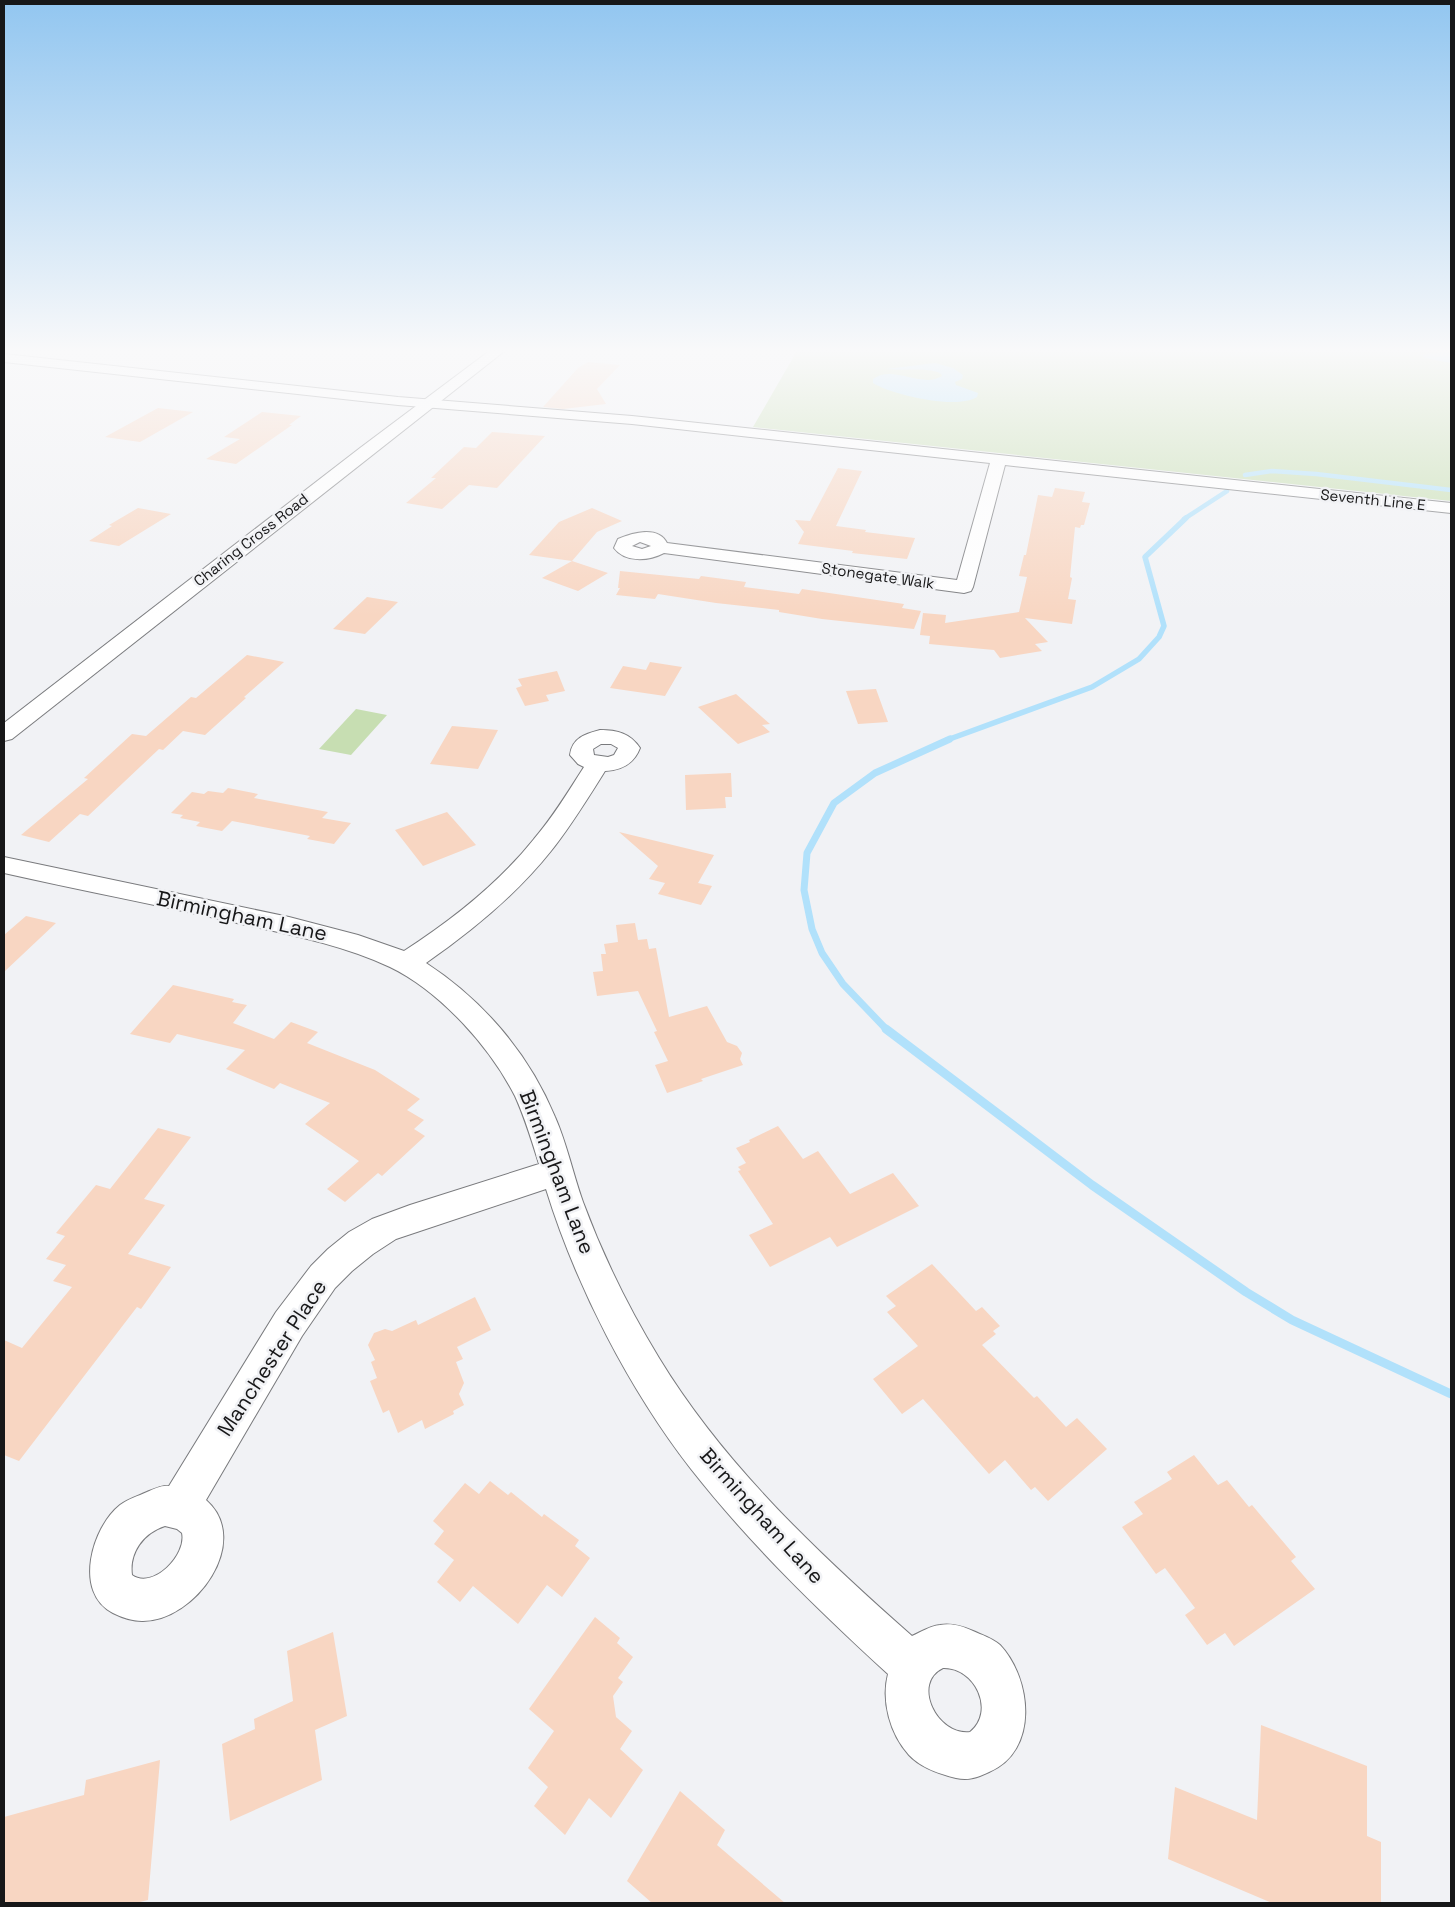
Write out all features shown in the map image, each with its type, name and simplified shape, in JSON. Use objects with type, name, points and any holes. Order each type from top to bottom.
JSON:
[{"type":"street","name":"Charing Cross Road","points":[[4,734],[384,438]]},
{"type":"street","name":"Seventh Line E","points":[[801,438],[1451,508]]},
{"type":"street","name":"Stonegate Walk","points":[[660,547],[964,587],[999,459]]},
{"type":"street","points":[[407,964],[455,928],[516,874],[542,846],[558,825],[598,764]]},
{"type":"street","name":"Birmingham Lane","points":[[4,865],[334,936],[407,964],[444,991],[476,1019],[503,1053],[524,1084],[540,1117],[571,1215],[612,1306],[649,1375],[694,1440],[733,1490],[781,1543],[835,1596],[914,1666]]},
{"type":"street","name":"Manchester Place","points":[[180,1506],[295,1316],[323,1277],[340,1260],[361,1243],[384,1229],[410,1218],[556,1172]]},
{"type":"green space","points":[[857,438],[1451,438],[1451,501]]},
{"type":"green space","points":[[356,709],[387,715],[351,755],[319,749]]},
{"type":"building","points":[[112,438],[147,438],[140,442]]},
{"type":"building","points":[[232,438],[273,438],[236,464],[206,459],[240,439]]},
{"type":"building","points":[[486,438],[543,438],[497,488],[469,485],[442,509],[406,503],[436,478],[431,478],[464,447],[476,448]]},
{"type":"building","points":[[838,468],[862,471],[836,526],[866,530],[865,532],[915,538],[907,559],[852,553],[853,551],[798,544],[804,532],[795,520],[810,521]]},
{"type":"building","points":[[1055,488],[1085,492],[1082,502],[1090,503],[1084,525],[1081,525],[1080,528],[1075,527],[1070,577],[1072,578],[1068,599],[1076,600],[1072,624],[1025,618],[1048,642],[1035,644],[1042,651],[1000,658],[994,650],[929,644],[930,636],[920,635],[923,613],[946,615],[945,623],[1019,612],[1027,577],[1019,576],[1024,555],[1026,555],[1038,495],[1052,497]]},
{"type":"building","points":[[138,508],[171,514],[119,546],[89,541],[112,526],[109,525]]},
{"type":"building","points":[[592,508],[622,521],[597,532],[572,561],[529,555],[559,522]]},
{"type":"building","points":[[572,561],[608,573],[578,591],[542,578]]},
{"type":"building","points":[[620,571],[699,579],[701,576],[746,582],[744,587],[799,594],[802,589],[904,604],[902,608],[921,611],[914,629],[822,619],[779,612],[779,610],[658,594],[655,599],[616,595],[620,588],[618,588]]},
{"type":"building","points":[[367,597],[398,602],[365,634],[333,629]]},
{"type":"building","points":[[247,655],[284,662],[205,735],[183,731],[163,750],[159,749],[88,816],[80,814],[49,842],[21,835],[88,779],[84,778],[132,734],[146,736],[191,697],[196,698]]},
{"type":"building","points":[[650,662],[682,667],[665,696],[610,688],[623,666],[646,670]]},
{"type":"building","points":[[557,671],[565,691],[546,695],[549,701],[525,706],[516,688],[522,686],[518,679]]},
{"type":"building","points":[[876,689],[888,722],[858,724],[846,691]]},
{"type":"building","points":[[736,694],[770,724],[762,725],[770,732],[738,744],[698,707]]},
{"type":"building","points":[[452,726],[498,730],[478,769],[430,764]]},
{"type":"building","points":[[731,773],[732,797],[725,797],[726,808],[686,810],[685,775]]},
{"type":"building","points":[[228,788],[258,794],[254,798],[328,812],[322,818],[351,823],[334,844],[307,839],[310,836],[232,821],[222,831],[196,826],[200,822],[180,818],[183,815],[171,813],[192,792],[204,794],[208,791],[223,793]]},
{"type":"building","points":[[447,812],[476,845],[423,866],[395,830]]},
{"type":"building","points":[[619,832],[714,855],[698,883],[712,886],[701,905],[658,894],[665,883],[649,879],[658,866]]},
{"type":"building","points":[[26,916],[56,923],[4,972],[4,935]]},
{"type":"building","points":[[635,923],[638,940],[647,939],[649,949],[656,948],[669,1017],[707,1006],[727,1042],[737,1046],[742,1053],[740,1059],[743,1065],[667,1093],[655,1065],[668,1061],[654,1032],[657,1031],[638,991],[597,996],[593,972],[603,971],[601,954],[606,954],[604,944],[618,942],[616,925]]},
{"type":"building","points":[[173,985],[234,999],[232,1002],[247,1005],[233,1023],[274,1039],[291,1022],[318,1032],[307,1043],[375,1070],[420,1099],[407,1110],[424,1120],[414,1129],[425,1136],[382,1176],[378,1173],[345,1202],[327,1189],[359,1161],[305,1124],[330,1103],[280,1083],[274,1089],[226,1069],[245,1050],[177,1034],[170,1043],[130,1034]]},
{"type":"building","points":[[778,1126],[803,1159],[818,1151],[850,1194],[893,1173],[919,1206],[837,1247],[830,1237],[770,1267],[749,1235],[773,1224],[738,1171],[741,1170],[738,1167],[746,1163],[736,1148]]},
{"type":"building","points":[[158,1128],[191,1137],[144,1199],[165,1205],[128,1254],[171,1267],[141,1309],[137,1307],[19,1461],[4,1455],[4,1340],[22,1348],[72,1287],[53,1281],[66,1265],[46,1259],[65,1236],[56,1233],[96,1185],[110,1189]]},
{"type":"building","points":[[932,1264],[976,1311],[982,1307],[1000,1326],[993,1331],[996,1334],[982,1345],[1034,1398],[1037,1396],[1066,1427],[1077,1418],[1107,1449],[1048,1501],[1035,1487],[1031,1490],[1005,1460],[989,1474],[923,1399],[902,1414],[873,1379],[918,1346],[887,1312],[896,1306],[886,1296]]},
{"type":"building","points":[[475,1297],[491,1330],[457,1347],[463,1359],[456,1362],[464,1383],[459,1394],[464,1405],[453,1411],[454,1414],[425,1429],[422,1420],[398,1433],[389,1410],[383,1413],[370,1381],[377,1378],[371,1362],[375,1360],[368,1345],[374,1333],[385,1329],[392,1331],[416,1320],[418,1325]]},
{"type":"building","points":[[1194,1455],[1218,1485],[1227,1480],[1249,1507],[1252,1505],[1296,1557],[1291,1561],[1315,1589],[1234,1646],[1225,1633],[1207,1645],[1185,1615],[1195,1608],[1165,1568],[1156,1574],[1122,1527],[1143,1514],[1134,1502],[1172,1479],[1167,1472]]},
{"type":"building","points":[[490,1481],[508,1495],[511,1492],[542,1517],[544,1514],[579,1540],[575,1546],[590,1558],[562,1597],[547,1585],[518,1624],[473,1586],[460,1602],[437,1582],[454,1560],[434,1544],[444,1531],[433,1521],[465,1483],[479,1494]]},
{"type":"building","points":[[595,1617],[620,1638],[617,1643],[633,1657],[618,1678],[623,1682],[613,1696],[616,1717],[632,1731],[620,1749],[643,1770],[611,1818],[589,1798],[565,1835],[534,1806],[548,1787],[528,1768],[554,1731],[529,1709]]},
{"type":"building","points":[[333,1632],[347,1716],[315,1730],[322,1780],[230,1821],[222,1744],[255,1729],[254,1719],[293,1701],[287,1651]]},
{"type":"building","points":[[1261,1725],[1367,1766],[1367,1836],[1381,1842],[1381,1903],[1272,1903],[1168,1859],[1175,1787],[1257,1820]]},
{"type":"building","points":[[160,1760],[148,1900],[136,1903],[4,1903],[4,1817],[84,1795],[86,1780]]},
{"type":"building","points":[[680,1791],[725,1830],[717,1845],[785,1903],[652,1903],[627,1881]]},
{"type":"waterway","points":[[1245,475],[1272,471],[1316,474],[1451,490]]},
{"type":"waterway","points":[[1184,519],[1227,491]]},
{"type":"waterway","points":[[947,740],[1092,687],[1139,659],[1159,637],[1164,626],[1145,557],[1186,518]]},
{"type":"waterway","points":[[886,1029],[843,984],[822,953],[812,929],[804,890],[807,853],[834,803],[875,773],[950,739]]},
{"type":"waterway","points":[[886,1029],[1092,1185],[1246,1292],[1292,1320],[1451,1394]]}]
